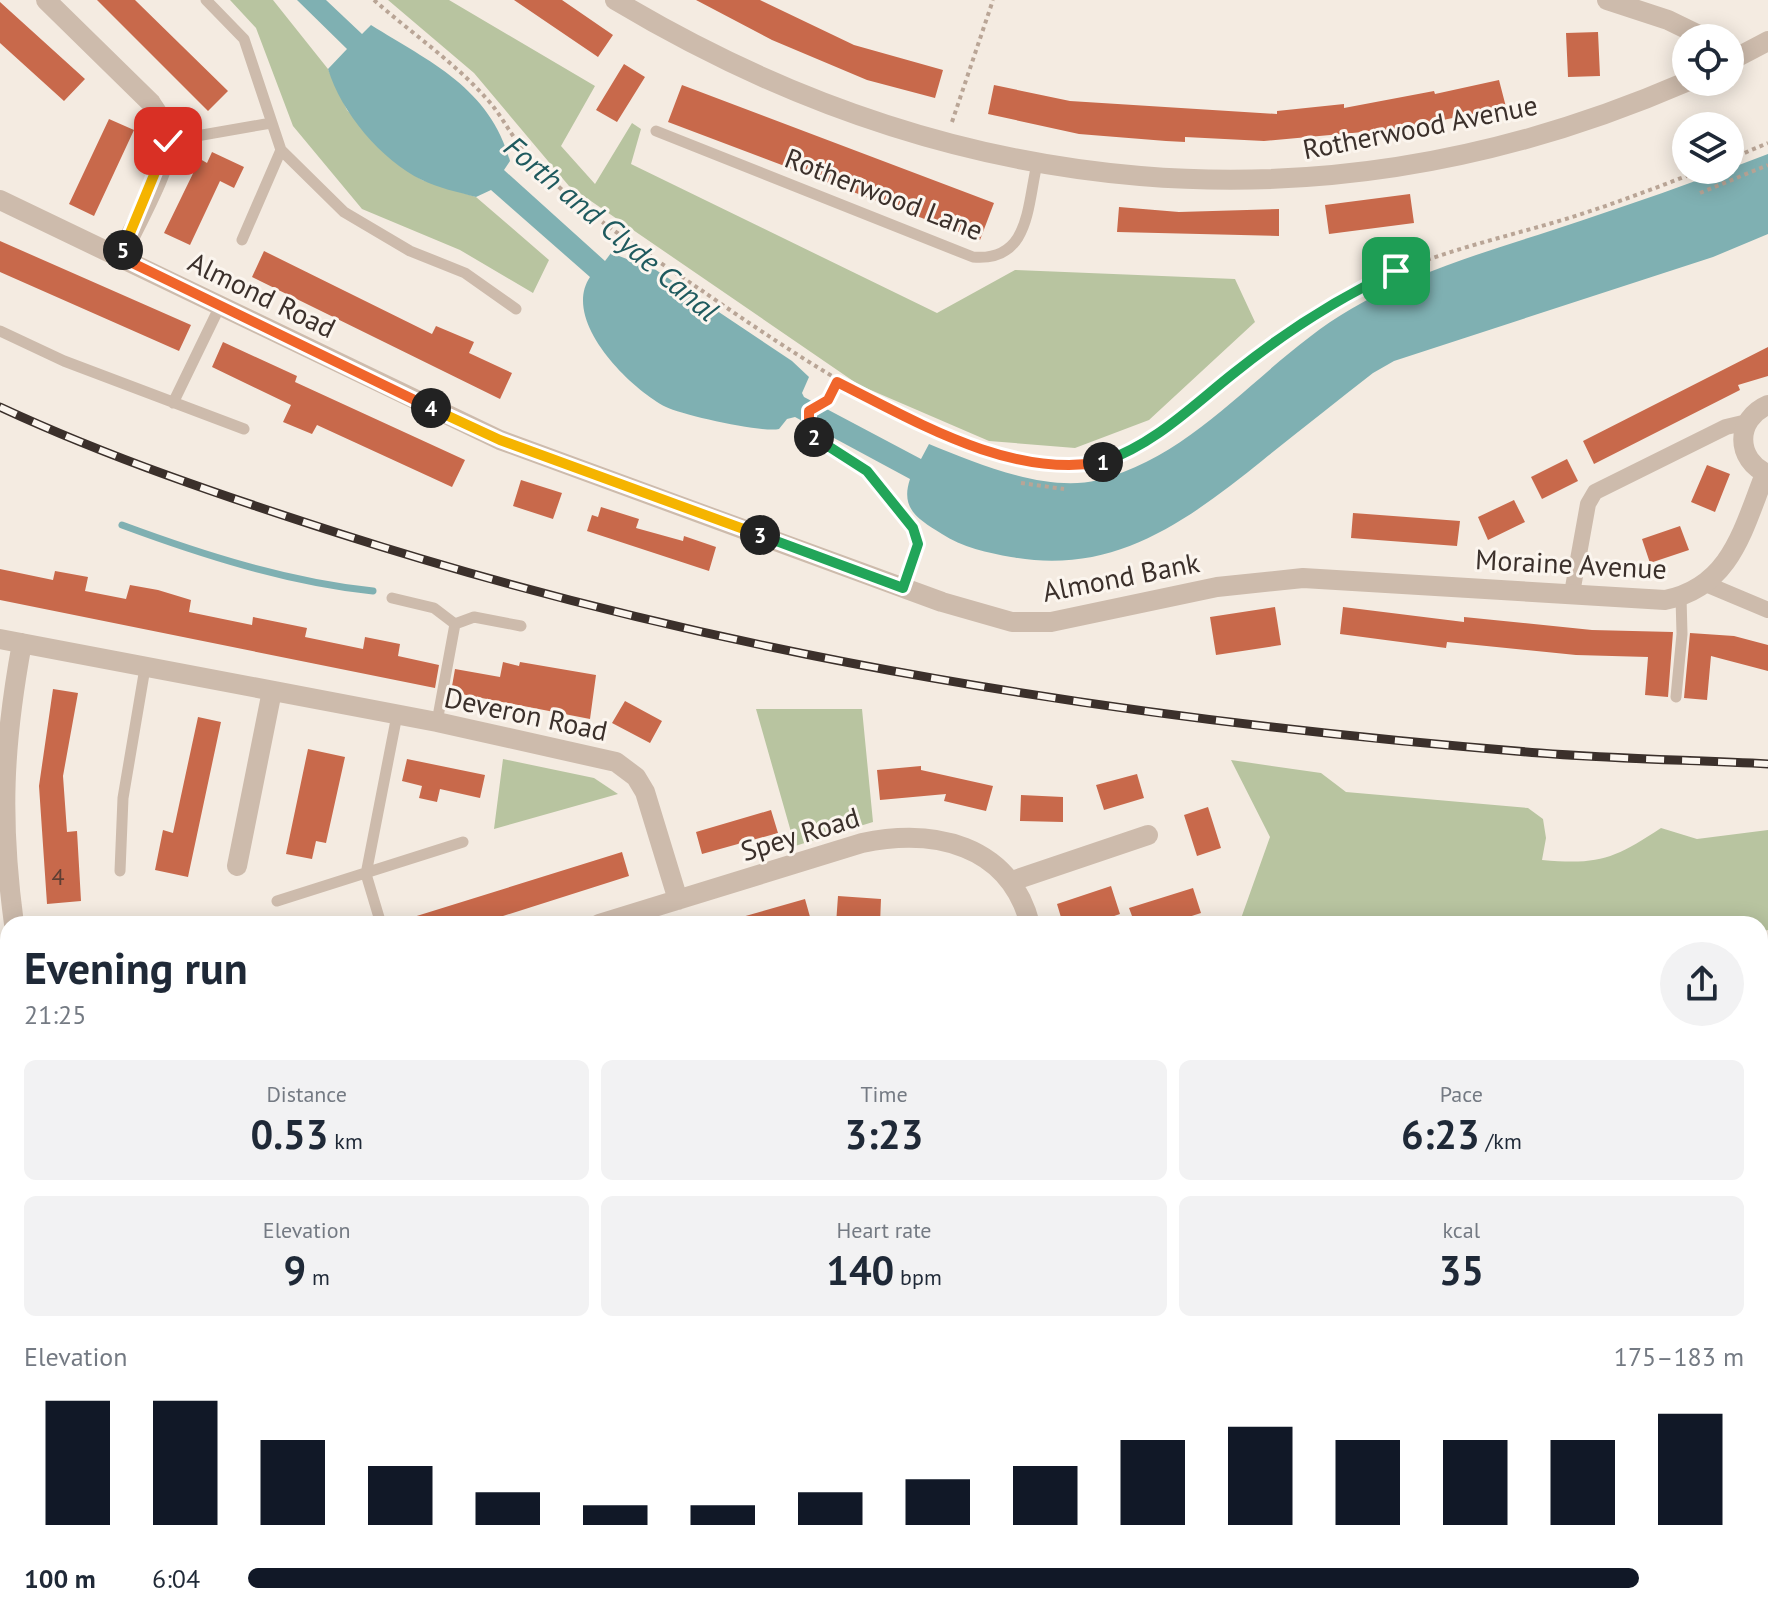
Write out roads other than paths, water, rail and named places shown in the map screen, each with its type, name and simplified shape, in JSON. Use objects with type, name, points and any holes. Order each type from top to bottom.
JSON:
[{"type":"street","points":[[46,0],[151,103],[164,123],[168,141],[120,257]]},
{"type":"street","name":"Rotherwood Avenue","points":[[615,0],[742,71],[829,107],[944,143],[1037,164],[1194,180],[1284,180],[1342,175],[1535,137],[1672,87]]},
{"type":"street","points":[[1607,0],[1676,24]]},
{"type":"street","points":[[1744,52],[1768,41]]},
{"type":"street","name":"Almond Road","points":[[0,200],[500,440]]},
{"type":"street","points":[[1572,593],[1588,504],[1595,492],[1726,427],[1747,422],[1768,405]]},
{"type":"street","points":[[1747,422],[1743,446],[1747,458],[1767,474]]},
{"type":"street","name":"Almond Bank","points":[[500,440],[983,616],[1051,622],[1217,587],[1303,578]]},
{"type":"street","name":"Moraine Avenue","points":[[1303,578],[1648,600],[1681,597],[1706,584],[1729,559],[1767,474]]},
{"type":"street","points":[[1706,584],[1768,610]]},
{"type":"street","name":"Deveron Road","points":[[0,639],[437,722],[616,762],[636,777],[645,792],[678,900]]},
{"type":"street","points":[[13,916],[0,817],[1,757],[22,643]]},
{"type":"street","points":[[237,866],[272,691]]},
{"type":"street","points":[[1012,881],[1148,835]]},
{"type":"street","name":"Spey Road","points":[[625,916],[862,843],[898,836],[961,846],[994,864],[1012,881],[1022,897],[1028,916]]},
{"type":"lane","points":[[206,0],[244,39],[281,150],[344,212],[410,251],[465,273],[516,309]]},
{"type":"lane","points":[[168,141],[271,123]]},
{"type":"lane","name":"Rotherwood Lane","points":[[656,131],[973,257],[988,258],[1013,248],[1021,236],[1037,164]]},
{"type":"lane","points":[[242,240],[281,150]]},
{"type":"lane","points":[[173,403],[220,306]]},
{"type":"lane","points":[[0,331],[244,429]]},
{"type":"lane","points":[[1676,697],[1682,634],[1681,597]]},
{"type":"lane","points":[[392,598],[434,608],[455,624]]},
{"type":"lane","points":[[455,624],[474,617],[521,626]]},
{"type":"lane","points":[[437,722],[455,624]]},
{"type":"lane","points":[[120,871],[123,798],[145,668]]},
{"type":"lane","points":[[379,916],[366,874],[397,715]]},
{"type":"lane","points":[[277,901],[463,842]]},
{"type":"water","points":[[297,0],[326,0],[362,34],[371,25],[436,65],[473,96],[488,114],[501,136],[510,161],[504,170],[605,261],[611,253],[656,270],[792,361],[809,377],[802,393],[804,397],[921,459],[929,444],[989,467],[1057,483],[1098,480],[1134,468],[1168,450],[1319,330],[1375,296],[1450,264],[1687,184],[1744,184],[1744,163],[1768,154],[1768,234],[1713,257],[1394,361],[1373,373],[1206,504],[1147,538],[1116,551],[1083,558],[1048,561],[1011,557],[966,546],[933,529],[909,506],[910,479],[795,417],[787,419],[779,429],[770,430],[722,422],[666,407],[634,385],[603,351],[584,313],[583,294],[590,277],[491,190],[476,197],[428,183],[392,160],[364,133],[342,102],[328,69],[347,49]]},
{"type":"waterway","points":[[122,525],[246,566],[309,581],[373,591]]},
{"type":"railway","points":[[0,407],[169,476],[341,534],[488,578],[785,650],[1085,703],[1236,723],[1540,753],[1768,764]]},
{"type":"water label","name":"Forth and Clyde Canal","points":[[611,229]]}]
